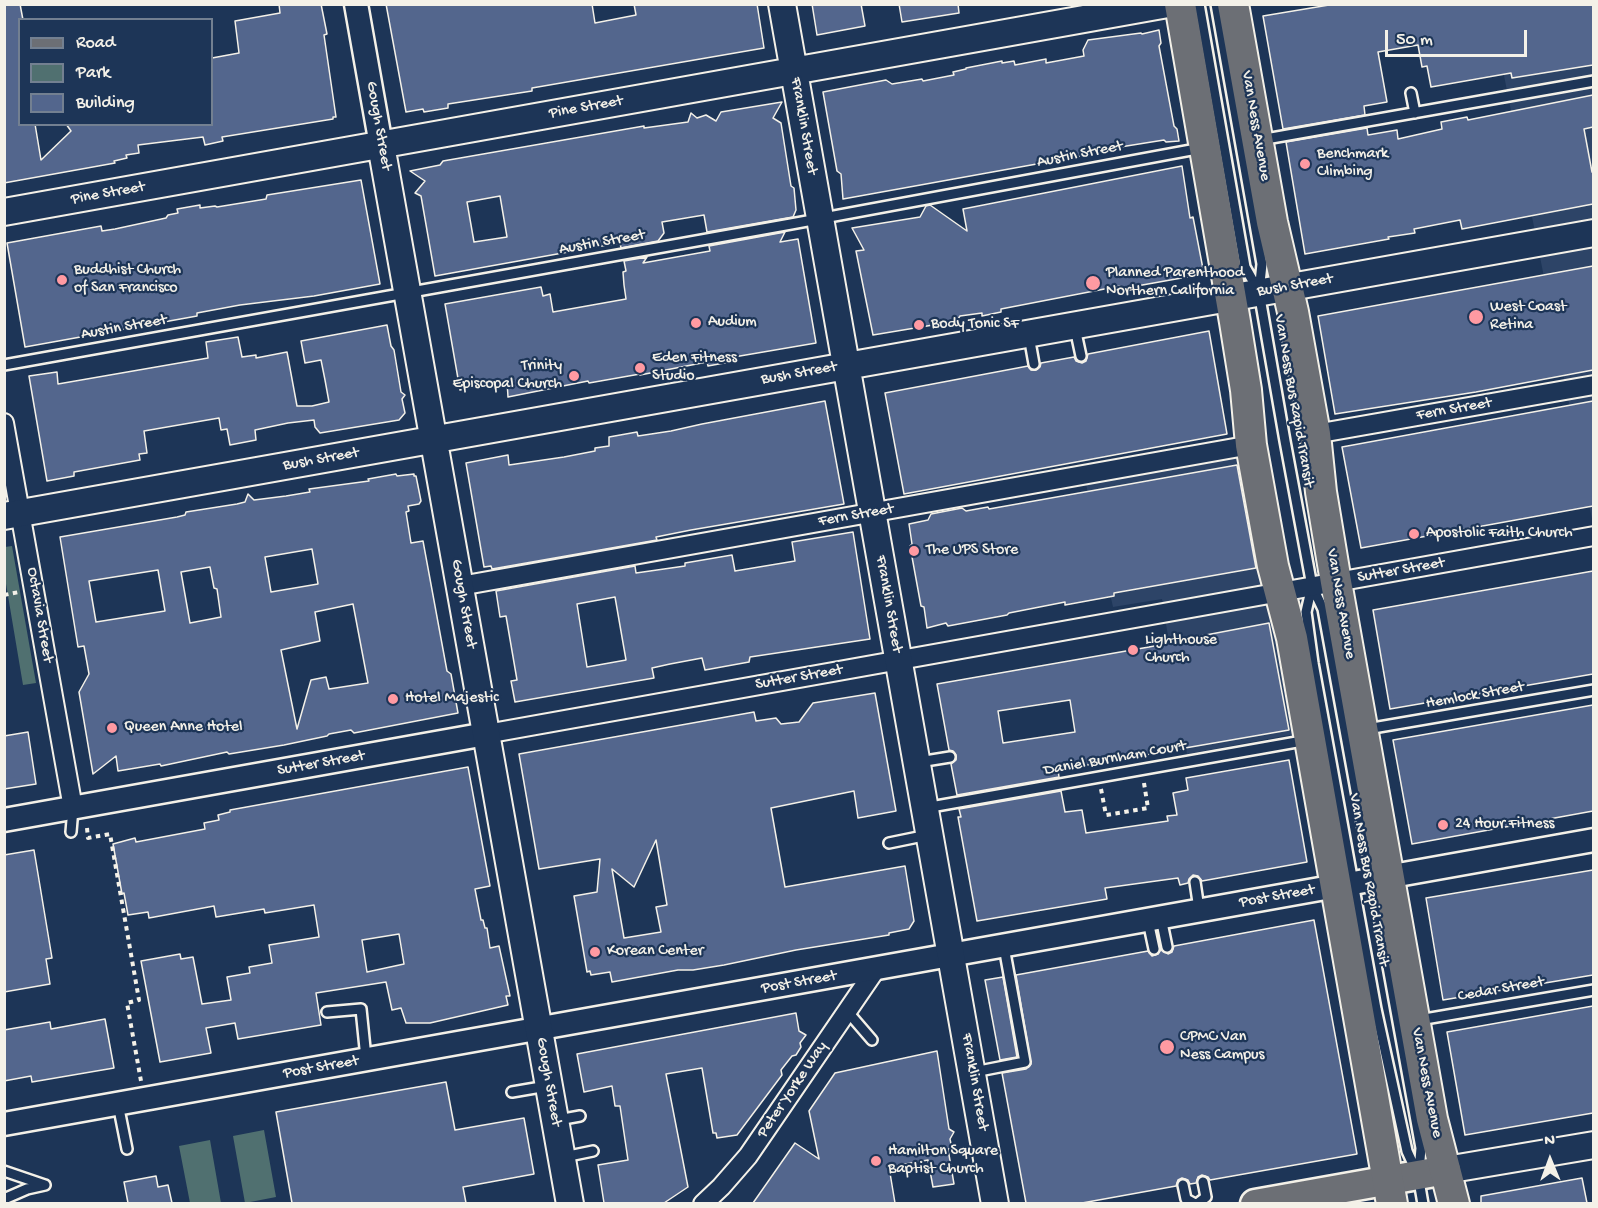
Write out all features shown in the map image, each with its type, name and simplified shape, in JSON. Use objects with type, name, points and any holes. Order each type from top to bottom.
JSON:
[{"type":"highway","name":"Van Ness Avenue","points":[[1180,4],[1204,148],[1259,292],[1293,312],[1315,434],[1321,492],[1324,584],[1362,730],[1362,882],[1390,1191]]},
{"type":"highway","name":"Van Ness Avenue","points":[[1233,4],[1272,222],[1259,292],[1246,390],[1251,445],[1273,566],[1292,638],[1310,740],[1414,1021],[1432,1119],[1432,1173],[1454,1203]]},
{"type":"main road","name":"Franklin Street","points":[[782,4],[995,1203]]},
{"type":"main road","name":"Pine Street","points":[[4,212],[794,71],[1062,19],[1168,4]]},
{"type":"main road","name":"Gough Street","points":[[381,145],[549,1086],[568,1118],[562,1157],[570,1203]]},
{"type":"main road","name":"Bush Street","points":[[12,514],[1593,233]]},
{"type":"main road","points":[[1255,1203],[1390,1191],[1432,1173],[1593,1145]]},
{"type":"street","name":"Gough Street","points":[[356,4],[381,145]]},
{"type":"street","name":"Fern Street","points":[[1315,434],[1593,385]]},
{"type":"street","name":"Octavia Street","points":[[4,423],[12,514],[78,807]]},
{"type":"street","name":"Fern Street","points":[[460,586],[1251,445]]},
{"type":"street","name":"Sutter Street","points":[[4,820],[1593,536]]},
{"type":"street","name":"Post Street","points":[[4,1125],[1593,840]]},
{"type":"street","name":"Peter Yorke Way","points":[[703,1203],[721,1187],[748,1156],[876,969]]},
{"type":"lane","name":"Van Ness Bus Rapid Transit","points":[[1199,4],[1245,267],[1259,292],[1324,584],[1323,609],[1362,882],[1376,1009],[1407,1150],[1432,1173]]},
{"type":"lane","name":"Van Ness Bus Rapid Transit","points":[[1216,4],[1262,264],[1259,292]]},
{"type":"lane","points":[[1258,140],[1593,81]]},
{"type":"lane","points":[[1411,93],[1415,113]]},
{"type":"lane","name":"Austin Street","points":[[4,365],[1204,148]]},
{"type":"lane","points":[[1075,325],[1081,356]]},
{"type":"lane","points":[[1029,333],[1034,364]]},
{"type":"lane","name":"Van Ness Bus Rapid Transit","points":[[1324,584],[1306,612],[1313,663],[1422,1148],[1432,1173],[1423,1203]]},
{"type":"lane","name":"Hemlock Street","points":[[1362,730],[1593,690]]},
{"type":"lane","name":"Daniel Burnham Court","points":[[925,808],[1310,740]]},
{"type":"lane","points":[[917,763],[950,757]]},
{"type":"lane","points":[[71,832],[78,807]]},
{"type":"lane","points":[[889,843],[930,835]]},
{"type":"lane","points":[[1195,882],[1200,912]]},
{"type":"lane","points":[[1154,920],[1167,947]]},
{"type":"lane","points":[[1154,920],[1155,950]]},
{"type":"lane","points":[[972,1072],[1025,1062],[1004,946]]},
{"type":"lane","name":"Cedar Street","points":[[1414,1021],[1593,990]]},
{"type":"lane","points":[[327,1012],[361,1009],[366,1060]]},
{"type":"lane","points":[[848,1011],[872,1040]]},
{"type":"lane","points":[[512,1092],[549,1086]]},
{"type":"lane","points":[[118,1104],[127,1149]]},
{"type":"lane","points":[[562,1157],[593,1151]]},
{"type":"lane","points":[[4,1171],[45,1185],[27,1189],[4,1199]]},
{"type":"lane","points":[[1183,1185],[1186,1199],[1196,1203],[1206,1197],[1203,1182]]},
{"type":"path","points":[[1099,777],[1106,815],[1127,812],[1148,808],[1142,770]]},
{"type":"path","points":[[78,807],[88,838],[110,834],[139,1000],[127,1003],[144,1100]]},
{"type":"shaded area","points":[[1490,5],[1593,5],[1593,524]]},
{"type":"shaded area","points":[[1245,457],[1295,734],[1187,754],[1162,599],[1113,607],[1086,484]]},
{"type":"green space","points":[[12,546],[36,683],[23,685],[5,578],[5,547]]},
{"type":"green space","points":[[264,1130],[276,1197],[245,1203],[233,1136]]},
{"type":"green space","points":[[210,1140],[221,1203],[190,1203],[179,1146]]},
{"type":"building","points":[[4,4],[20,4],[23,18],[18,18],[18,126],[35,126],[41,160],[71,131],[67,126],[213,126],[213,58],[239,53],[235,21],[280,13],[279,4],[321,4],[327,34],[324,35],[336,117],[333,119],[222,137],[223,141],[205,145],[203,137],[138,145],[139,153],[126,155],[127,158],[114,161],[115,163],[4,183]]},
{"type":"building","points":[[386,4],[592,4],[595,23],[636,15],[634,4],[757,4],[764,48],[532,88],[532,91],[448,104],[448,108],[406,112]]},
{"type":"building","points":[[812,4],[861,4],[865,26],[817,35]]},
{"type":"building","points":[[899,4],[958,4],[959,13],[902,22]]},
{"type":"building","points":[[1335,4],[1593,4],[1593,65],[1512,78],[1511,73],[1431,87],[1427,66],[1422,67],[1418,45],[1378,52],[1387,102],[1364,106],[1365,115],[1283,129],[1263,16]]},
{"type":"building","points":[[1159,30],[1161,43],[1159,46],[1174,126],[1177,129],[1179,141],[1166,142],[1164,140],[1094,150],[1092,154],[843,199],[841,174],[837,171],[823,92],[886,80],[892,84],[922,79],[923,81],[954,75],[953,72],[966,68],[1002,61],[1002,63],[1014,61],[1015,65],[1046,59],[1046,63],[1084,56],[1083,50],[1088,40]]},
{"type":"building","points":[[1593,95],[1593,127],[1584,129],[1593,172],[1593,204],[1462,229],[1460,220],[1414,229],[1415,233],[1388,237],[1389,239],[1305,254],[1286,142],[1367,128],[1368,135],[1397,130],[1398,139],[1442,129],[1441,122],[1467,117],[1468,120]]},
{"type":"building","points":[[782,102],[773,118],[781,123],[791,186],[794,188],[796,210],[793,217],[707,232],[704,215],[662,222],[664,233],[658,241],[621,248],[620,243],[435,276],[421,196],[415,193],[425,181],[410,171],[440,165],[443,161],[644,126],[644,128],[688,122],[691,113],[697,118],[706,115],[716,121],[721,112]],"holes":[[[500,196],[507,237],[474,242],[467,202]]]},
{"type":"building","points":[[1182,166],[1190,218],[1193,217],[1204,274],[1120,289],[1120,286],[1001,309],[1001,312],[982,316],[982,313],[960,316],[958,319],[939,324],[873,335],[856,251],[864,250],[852,228],[920,217],[926,206],[930,205],[967,231],[963,209]]},
{"type":"building","points":[[361,180],[380,284],[314,296],[240,305],[197,313],[197,316],[25,347],[7,243],[101,226],[102,231],[115,229],[166,218],[168,215],[178,213],[177,209],[200,205],[200,208],[217,207],[266,199],[267,195]]},
{"type":"building","points":[[785,232],[780,242],[798,239],[816,343],[734,357],[735,361],[708,366],[707,362],[640,375],[589,383],[588,381],[508,397],[507,381],[460,390],[445,304],[541,287],[543,296],[550,294],[553,312],[626,299],[624,261],[647,257],[643,263],[710,251],[709,246]]},
{"type":"building","points":[[1593,266],[1593,370],[1476,392],[1335,414],[1318,316]]},
{"type":"building","points":[[387,325],[401,392],[405,395],[402,399],[405,413],[399,420],[320,433],[315,427],[314,420],[288,423],[255,430],[256,440],[230,445],[227,429],[221,430],[219,418],[144,431],[147,453],[139,454],[140,460],[74,472],[74,476],[47,481],[29,376],[57,372],[58,384],[208,358],[206,342],[238,337],[242,357],[256,355],[256,358],[287,352],[297,406],[312,406],[329,402],[321,360],[305,363],[301,341]]},
{"type":"building","points":[[1209,331],[1227,434],[904,494],[885,393],[1028,366],[1031,370],[1036,370],[1041,363],[1074,357],[1076,361],[1082,363],[1086,361],[1088,354]]},
{"type":"building","points":[[825,401],[844,504],[691,530],[656,537],[657,540],[492,569],[491,566],[484,567],[466,463],[508,455],[509,465],[564,457],[609,446],[609,437],[637,432],[638,436],[671,431]]},
{"type":"building","points":[[1593,401],[1593,506],[1361,548],[1342,447]]},
{"type":"building","points":[[1237,465],[1256,568],[1114,593],[1114,596],[1065,605],[1065,602],[1007,615],[948,626],[946,623],[927,628],[910,546],[912,544],[909,524],[928,520],[931,514],[962,508],[966,511],[988,507],[989,509]]},
{"type":"building","points":[[396,474],[397,476],[414,474],[416,476],[421,501],[419,504],[408,506],[409,511],[406,512],[411,543],[423,541],[447,671],[451,674],[458,713],[354,733],[351,730],[329,734],[284,745],[229,754],[227,752],[161,766],[160,764],[118,771],[116,756],[93,774],[79,692],[89,674],[84,646],[78,647],[60,537],[237,504],[245,502],[248,494],[254,500],[286,496],[310,492],[309,489],[369,481],[368,479]],"holes":[[[312,549],[318,584],[271,592],[265,557]],[[210,567],[214,588],[217,589],[221,617],[190,623],[181,572]],[[158,570],[165,611],[96,622],[89,581]],[[353,604],[368,683],[329,689],[326,677],[311,680],[297,729],[281,650],[320,641],[315,612]]]},
{"type":"building","points":[[853,532],[870,639],[750,657],[749,662],[705,670],[702,658],[652,668],[654,678],[515,702],[511,681],[517,680],[506,616],[500,617],[496,591],[635,566],[636,573],[685,566],[685,563],[732,555],[735,571],[795,561],[792,542]],"holes":[[[615,597],[626,660],[587,667],[577,604]]]},
{"type":"building","points":[[1593,571],[1593,674],[1390,709],[1373,610]]},
{"type":"building","points":[[1269,623],[1289,730],[1058,770],[1059,777],[957,795],[951,764],[956,760],[956,755],[949,750],[937,684]],"holes":[[[1070,700],[1075,732],[1003,743],[998,711]]]},
{"type":"building","points":[[875,693],[896,811],[858,818],[854,791],[771,808],[785,887],[905,866],[914,921],[909,929],[889,933],[889,935],[796,950],[724,965],[678,970],[612,982],[610,972],[591,975],[590,971],[587,972],[574,896],[597,892],[600,859],[539,869],[519,754],[754,712],[756,721],[776,718],[781,724],[799,722],[813,703]],"holes":[[[656,840],[667,905],[656,907],[661,932],[624,938],[612,869],[634,887]]]},
{"type":"building","points":[[1593,705],[1593,811],[1412,844],[1393,740]]},
{"type":"building","points":[[28,732],[36,784],[4,789],[4,736]]},
{"type":"building","points":[[1289,760],[1307,862],[1202,881],[1198,876],[1193,875],[1188,883],[1180,885],[1178,878],[1105,888],[1107,899],[977,921],[958,817],[961,817],[959,809],[1061,791],[1065,812],[1082,810],[1086,833],[1168,821],[1167,816],[1177,815],[1173,793],[1188,790],[1186,778]]},
{"type":"building","points":[[468,767],[490,886],[475,889],[481,920],[487,928],[490,948],[499,946],[510,996],[506,996],[508,1005],[430,1023],[406,1023],[401,1008],[392,1010],[386,982],[316,993],[321,1025],[238,1039],[235,1023],[206,1028],[211,1053],[160,1062],[141,961],[180,954],[181,959],[193,957],[202,1004],[231,1000],[227,977],[250,973],[249,967],[272,963],[269,945],[319,937],[314,905],[265,913],[264,909],[216,917],[214,906],[149,918],[148,912],[128,915],[113,844],[135,838],[136,842],[205,829],[204,823],[219,820],[218,815],[230,812],[230,810]],"holes":[[[399,934],[404,964],[367,972],[362,940]]]},
{"type":"building","points":[[34,850],[52,958],[46,959],[50,984],[4,992],[4,855]]},
{"type":"building","points":[[1593,870],[1593,975],[1443,1000],[1426,898]]},
{"type":"building","name":"CPMC Van Ness Campus","points":[[1314,920],[1357,1154],[1210,1180],[1202,1175],[1198,1177],[1196,1183],[1190,1184],[1188,1180],[1182,1178],[1178,1180],[1176,1186],[1082,1203],[1026,1203],[1002,1073],[1026,1069],[1031,1064],[1016,975],[1148,951],[1152,956],[1158,954],[1161,949],[1168,954],[1172,952],[1174,946]]},
{"type":"building","points":[[1003,977],[1017,1057],[1000,1060],[985,980]]},
{"type":"building","points":[[1593,1006],[1593,1113],[1465,1135],[1447,1032]]},
{"type":"building","points":[[796,1013],[799,1031],[806,1035],[800,1043],[801,1047],[781,1070],[782,1075],[737,1135],[717,1138],[716,1133],[713,1133],[702,1068],[666,1074],[688,1187],[664,1203],[604,1203],[598,1165],[628,1160],[620,1106],[615,1106],[612,1086],[584,1092],[577,1054]]},
{"type":"building","points":[[105,1019],[114,1068],[32,1082],[31,1076],[4,1081],[4,1030],[50,1022],[51,1029]]},
{"type":"building","points":[[937,1051],[949,1129],[954,1132],[950,1139],[952,1149],[948,1149],[954,1184],[933,1187],[928,1160],[889,1167],[895,1203],[753,1203],[795,1143],[819,1159],[809,1111],[835,1073]]},
{"type":"building","points":[[446,1082],[455,1130],[524,1118],[534,1174],[463,1187],[466,1203],[292,1203],[276,1112]]},
{"type":"building","points":[[156,1176],[158,1187],[168,1185],[172,1203],[128,1203],[124,1182]]},
{"type":"building","points":[[1582,1178],[1587,1203],[1481,1203],[1481,1196]]},
{"type":"place","name":"Benchmark Climbing","points":[[1305,164]]},
{"type":"place","name":"Buddhist Church of San Francisco","points":[[62,280]]},
{"type":"place","name":"Planned Parenthood Northern California","points":[[1093,283]]},
{"type":"place","name":"West Coast Retina","points":[[1476,317]]},
{"type":"place","name":"Audium","points":[[696,323]]},
{"type":"place","name":"Body Tonic SF","points":[[919,325]]},
{"type":"place","name":"Eden Fitness Studio","points":[[640,368]]},
{"type":"place","name":"Trinity Episcopal Church","points":[[574,376]]},
{"type":"place","name":"Apostolic Faith Church","points":[[1414,534]]},
{"type":"place","name":"The UPS Store","points":[[914,551]]},
{"type":"place","name":"Lighthouse Church","points":[[1133,650]]},
{"type":"place","name":"Hotel Majestic","points":[[393,699]]},
{"type":"place","name":"Queen Anne Hotel","points":[[112,728]]},
{"type":"place","name":"24 Hour Fitness","points":[[1443,825]]},
{"type":"place","name":"Korean Center","points":[[595,952]]},
{"type":"place","name":"CPMC Van Ness Campus","points":[[1167,1047]]},
{"type":"place","name":"Hamilton Square Baptist Church","points":[[876,1161]]}]
